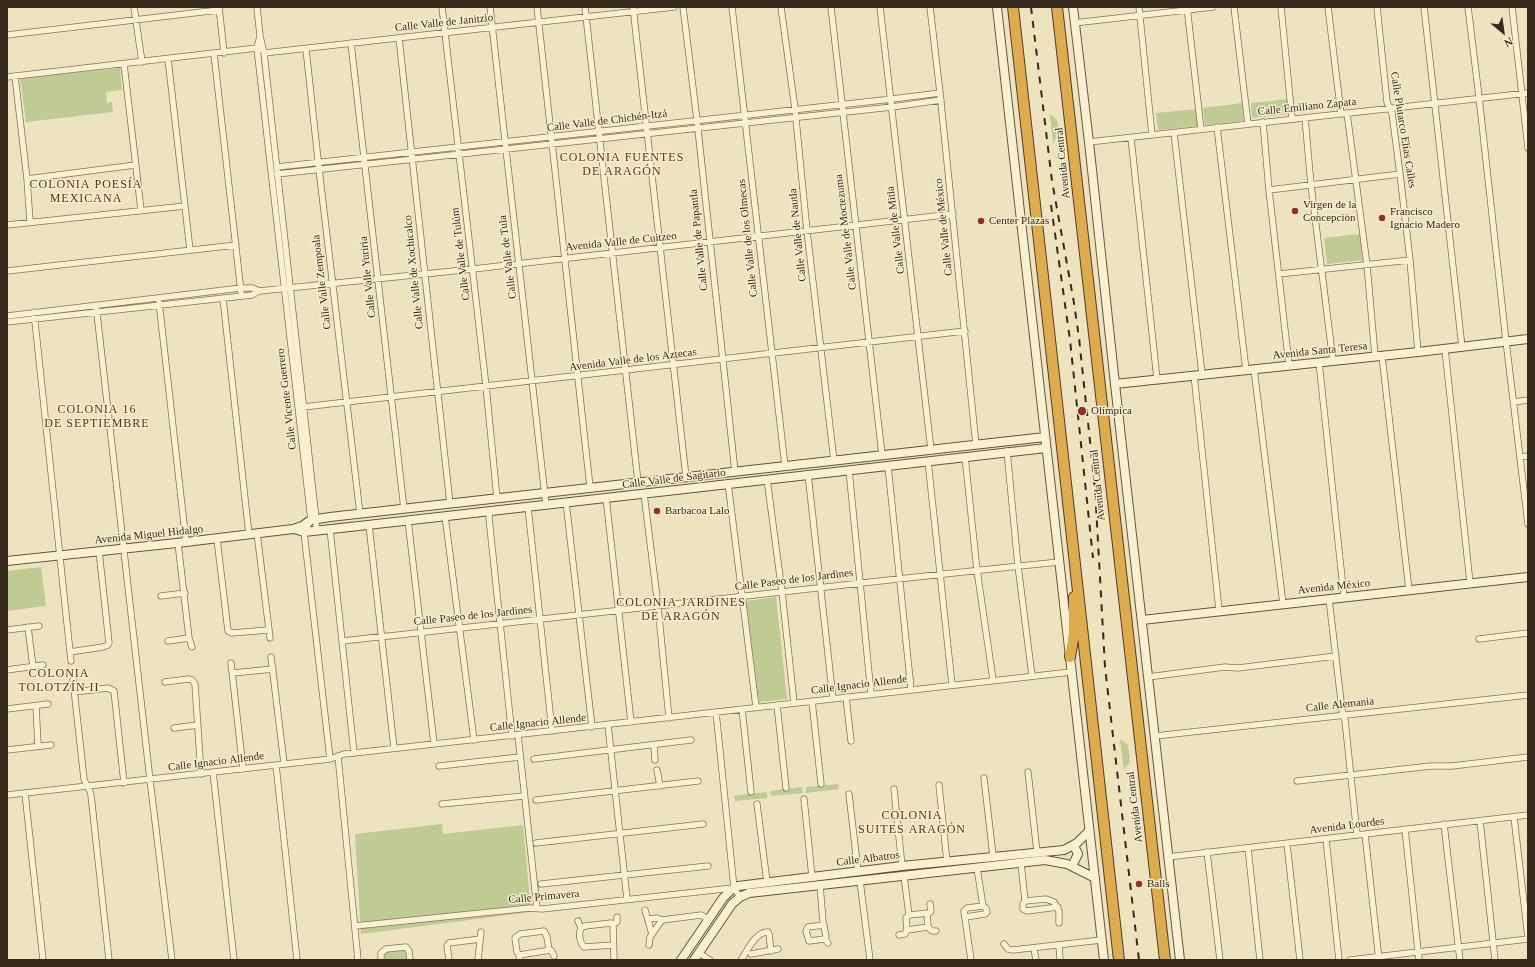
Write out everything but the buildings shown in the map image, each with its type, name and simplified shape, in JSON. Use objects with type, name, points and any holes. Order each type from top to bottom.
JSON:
[{"type":"highway","points":[[1008,7],[1017,45]]},
{"type":"highway","points":[[1013,7],[1119,960]]},
{"type":"highway","name":"Avenida Central","points":[[1058,7],[1165,960]]},
{"type":"highway","points":[[1070,657],[1074,634],[1073,610],[1076,573]]},
{"type":"street","points":[[134,7],[142,62]]},
{"type":"street","name":"Calle Vicente Guerrero","points":[[257,7],[260,36],[264,53],[291,289],[313,520]]},
{"type":"street","name":"Calle Valle de Tulúm","points":[[442,7],[458,154],[473,269],[497,498]]},
{"type":"street","name":"Calle Valle de Tula","points":[[490,7],[546,505]]},
{"type":"street","points":[[537,7],[579,376],[590,487]]},
{"type":"street","points":[[585,7],[638,482]]},
{"type":"street","name":"Calle Valle de Janitzio","points":[[264,53],[586,17],[634,9],[674,7]]},
{"type":"street","name":"Calle Valle de Papantla","points":[[683,7],[698,127],[709,242],[735,472]]},
{"type":"street","name":"Calle Valle de los Olmecas","points":[[732,7],[746,115],[784,466]]},
{"type":"street","name":"Calle Valle de Nautla","points":[[781,7],[796,116],[807,231],[834,461]]},
{"type":"street","name":"Calle Valle de Moctezuma","points":[[831,7],[854,226],[882,455]]},
{"type":"street","name":"Calle Valle de Mitla","points":[[880,7],[892,99],[931,450]]},
{"type":"street","name":"Calle Valle de México","points":[[930,7],[953,214],[976,445]]},
{"type":"street","points":[[997,7],[1104,960]]},
{"type":"street","points":[[1072,7],[1089,142],[1180,960]]},
{"type":"street","points":[[1139,7],[1152,135]]},
{"type":"street","points":[[1074,23],[1187,8],[1213,7]]},
{"type":"street","points":[[1234,7],[1248,124]]},
{"type":"street","points":[[1281,7],[1292,120]]},
{"type":"street","points":[[1328,7],[1341,114]]},
{"type":"street","name":"Calle Plutarco Elías Calles","points":[[1377,7],[1387,102],[1392,113],[1400,174],[1410,260],[1418,352]]},
{"type":"street","points":[[1424,7],[1462,347]]},
{"type":"street","points":[[1468,7],[1528,524]]},
{"type":"street","points":[[1512,7],[1525,93],[1528,148]]},
{"type":"street","points":[[7,35],[219,8],[224,53]]},
{"type":"street","points":[[1187,8],[1201,129]]},
{"type":"street","points":[[634,9],[686,477]]},
{"type":"street","name":"Calle Vicente Guerrero","points":[[260,36],[257,48],[284,289],[313,520],[316,531]]},
{"type":"street","name":"Calle Valle de Xochicalco","points":[[399,38],[450,504]]},
{"type":"street","name":"Calle Valle Yuriria","points":[[351,43],[366,164],[404,509]]},
{"type":"street","points":[[7,77],[257,48],[264,53]]},
{"type":"street","name":"Calle Valle Zempoala","points":[[306,49],[318,163],[360,514]]},
{"type":"street","points":[[214,54],[241,296]]},
{"type":"street","points":[[168,59],[190,250]]},
{"type":"street","points":[[124,64],[141,210]]},
{"type":"street","points":[[15,76],[27,178],[30,222]]},
{"type":"street","name":"Calle Valle de Chichén-Itzá","points":[[277,167],[940,93]]},
{"type":"street","name":"Calle Emiliano Zapata","points":[[1089,142],[1525,93]]},
{"type":"street","name":"Calle Valle de Chichén-Itzá","points":[[277,174],[796,116],[892,107],[941,100]]},
{"type":"street","points":[[1347,113],[1409,590]]},
{"type":"street","points":[[1305,118],[1311,185],[1333,361]]},
{"type":"street","points":[[1263,122],[1269,190],[1289,365]]},
{"type":"street","points":[[1217,127],[1283,604]]},
{"type":"street","points":[[1174,133],[1219,610]]},
{"type":"street","points":[[1131,138],[1157,379]]},
{"type":"street","points":[[27,178],[135,165]]},
{"type":"street","points":[[1269,190],[1400,174]]},
{"type":"street","points":[[7,225],[185,206]]},
{"type":"street","name":"Avenida Valle de Cuitzeo","points":[[259,291],[291,289],[473,269],[953,214]]},
{"type":"street","points":[[7,271],[236,245]]},
{"type":"street","points":[[1279,274],[1410,260]]},
{"type":"street","points":[[7,322],[96,305],[241,288],[253,288],[259,291]]},
{"type":"street","points":[[7,316],[97,312],[252,295],[259,291]]},
{"type":"street","points":[[159,298],[182,543],[184,593],[189,638],[192,647]]},
{"type":"street","points":[[223,298],[253,534],[270,638]]},
{"type":"street","points":[[96,305],[172,960]]},
{"type":"street","points":[[34,316],[71,661]]},
{"type":"street","name":"Avenida Valle de los Aztecas","points":[[303,407],[820,349],[965,331]]},
{"type":"street","name":"Avenida Santa Teresa","points":[[1115,384],[1528,339]]},
{"type":"street","points":[[1445,349],[1470,584]]},
{"type":"street","points":[[1319,362],[1344,597]]},
{"type":"street","points":[[1514,402],[1528,400]]},
{"type":"street","name":"Calle Valle de Sagitario","points":[[313,520],[590,487],[1045,437]]},
{"type":"street","name":"Calle Valle de Sagitario","points":[[304,532],[528,508],[606,497],[644,494],[1007,451],[1046,448]]},
{"type":"street","points":[[1007,451],[1018,566],[1032,676]]},
{"type":"street","points":[[965,456],[977,570],[993,680]]},
{"type":"street","points":[[1520,457],[1528,456]]},
{"type":"street","points":[[928,461],[952,685]]},
{"type":"street","points":[[888,466],[911,689]]},
{"type":"street","points":[[849,470],[871,694]]},
{"type":"street","points":[[808,474],[833,699]]},
{"type":"street","points":[[767,479],[782,592],[794,703]]},
{"type":"street","points":[[728,484],[756,708]]},
{"type":"street","points":[[644,494],[658,606],[669,718]]},
{"type":"street","points":[[606,497],[631,722]]},
{"type":"street","points":[[566,502],[592,727]]},
{"type":"street","points":[[528,508],[552,731]]},
{"type":"street","points":[[490,512],[489,518],[500,624],[515,735],[520,757],[537,908]]},
{"type":"street","points":[[445,516],[474,740]]},
{"type":"street","points":[[313,520],[304,532],[330,759]]},
{"type":"street","name":"Avenida Miguel Hidalgo","points":[[7,561],[182,543],[293,529],[313,520]]},
{"type":"street","points":[[408,520],[434,744]]},
{"type":"street","points":[[369,525],[394,748]]},
{"type":"street","name":"Avenida Miguel Hidalgo","points":[[293,529],[304,532]]},
{"type":"street","points":[[330,529],[354,753]]},
{"type":"street","points":[[217,538],[228,631],[232,633],[268,630]]},
{"type":"street","points":[[70,652],[106,646],[109,644],[99,551]]},
{"type":"street","name":"Calle Paseo de los Jardines","points":[[342,641],[743,597],[900,578],[1059,562]]},
{"type":"street","name":"Avenida México","points":[[1142,620],[1219,610],[1528,578]]},
{"type":"street","points":[[161,596],[184,593]]},
{"type":"street","points":[[1329,599],[1344,715],[1357,835]]},
{"type":"street","points":[[7,630],[39,626]]},
{"type":"street","points":[[28,627],[33,667]]},
{"type":"street","points":[[1479,639],[1528,633]]},
{"type":"street","points":[[168,641],[189,638]]},
{"type":"street","points":[[1148,676],[1225,667],[1238,668],[1336,656]]},
{"type":"street","points":[[271,657],[284,763]]},
{"type":"street","points":[[231,663],[243,769]]},
{"type":"street","points":[[7,670],[43,665]]},
{"type":"street","points":[[233,673],[273,669]]},
{"type":"street","name":"Calle Ignacio Allende","points":[[7,795],[330,759],[354,753],[394,748],[592,727],[911,689],[1071,672]]},
{"type":"street","points":[[165,682],[188,679],[192,680],[195,684],[201,774]]},
{"type":"street","points":[[73,680],[84,779],[85,783],[89,787],[91,795],[109,960]]},
{"type":"street","points":[[75,692],[108,688],[113,689],[124,782]]},
{"type":"street","name":"Calle Alemania","points":[[1155,736],[1528,695]]},
{"type":"street","points":[[846,697],[851,742]]},
{"type":"street","points":[[812,701],[821,784]]},
{"type":"street","points":[[7,709],[48,704]]},
{"type":"street","points":[[777,705],[786,788]]},
{"type":"street","points":[[36,706],[38,746]]},
{"type":"street","points":[[742,709],[751,792]]},
{"type":"street","points":[[694,960],[732,904],[740,897],[734,888],[716,712]]},
{"type":"street","points":[[174,728],[198,725]]},
{"type":"street","points":[[608,725],[627,899]]},
{"type":"street","points":[[534,759],[691,740]]},
{"type":"street","points":[[7,750],[51,745]]},
{"type":"street","points":[[654,745],[655,760]]},
{"type":"street","points":[[338,756],[358,960]]},
{"type":"street","points":[[439,766],[520,757]]},
{"type":"street","points":[[1297,781],[1528,757]]},
{"type":"street","points":[[276,765],[297,960]]},
{"type":"street","points":[[657,770],[660,786]]},
{"type":"street","points":[[213,772],[234,960]]},
{"type":"street","points":[[1028,772],[1037,852]]},
{"type":"street","points":[[984,778],[993,856]]},
{"type":"street","points":[[536,800],[698,781]]},
{"type":"street","points":[[939,786],[947,862]]},
{"type":"street","points":[[894,789],[902,866]]},
{"type":"street","points":[[25,793],[43,960]]},
{"type":"street","points":[[849,794],[858,872]]},
{"type":"street","points":[[442,804],[524,796]]},
{"type":"street","points":[[804,799],[812,877]]},
{"type":"street","points":[[757,804],[767,882]]},
{"type":"street","name":"Avenida Lourdes","points":[[1168,857],[1528,815]]},
{"type":"street","points":[[1350,960],[1379,958],[1494,944],[1528,938],[1514,817]]},
{"type":"street","points":[[1480,821],[1495,960]]},
{"type":"street","points":[[536,843],[703,824]]},
{"type":"street","points":[[1444,824],[1460,960]]},
{"type":"street","points":[[1405,829],[1419,960]]},
{"type":"street","points":[[1072,866],[1078,854],[1074,846],[1089,831]]},
{"type":"street","points":[[1365,834],[1379,958]]},
{"type":"street","points":[[1326,839],[1339,960]]},
{"type":"street","points":[[1288,844],[1300,960]]},
{"type":"street","name":"Calle Albatros","points":[[734,888],[745,884],[993,856],[1064,850],[1074,846]]},
{"type":"street","points":[[1248,848],[1260,960]]},
{"type":"street","points":[[1207,852],[1220,960]]},
{"type":"street","name":"Calle Albatros","points":[[740,897],[750,893],[1021,863],[1052,861],[1072,866],[1095,878]]},
{"type":"street","points":[[1021,863],[1026,901],[1022,906],[1026,910],[1058,907]]},
{"type":"street","points":[[541,884],[708,866]]},
{"type":"street","points":[[965,917],[985,914],[987,911],[983,906],[977,868]]},
{"type":"street","points":[[899,935],[905,934],[907,930],[906,918],[909,915],[904,876]]},
{"type":"street","points":[[860,881],[870,960]]},
{"type":"street","points":[[820,885],[827,941],[809,941],[806,931],[808,927],[824,925]]},
{"type":"street","points":[[681,960],[723,898],[734,888]]},
{"type":"street","name":"Calle Primavera","points":[[355,926],[734,888]]},
{"type":"street","points":[[1026,901],[1048,900],[1054,902],[1058,907],[1059,923]]},
{"type":"street","points":[[909,915],[927,913],[931,911],[930,904]]},
{"type":"street","points":[[971,960],[964,912],[966,909],[983,906]]},
{"type":"street","points":[[645,910],[646,916],[649,919],[652,934]]},
{"type":"street","points":[[927,913],[928,928]]},
{"type":"street","points":[[649,919],[658,918],[662,920],[701,915],[708,919]]},
{"type":"street","points":[[614,960],[614,924],[617,922],[617,917]]},
{"type":"street","points":[[649,945],[649,940],[652,934],[662,920]]},
{"type":"street","points":[[578,921],[581,928],[579,932],[580,942],[584,947],[613,945]]},
{"type":"street","points":[[581,928],[585,926],[611,923],[614,924]]},
{"type":"street","points":[[907,930],[928,928],[932,931],[936,931]]},
{"type":"street","points":[[549,950],[520,957],[517,952],[515,938],[520,934],[544,931],[547,937],[549,950],[552,951],[554,956]]},
{"type":"street","points":[[478,960],[480,955],[479,944],[481,932]]},
{"type":"street","points":[[750,956],[758,936],[764,932],[768,932],[769,934],[771,951]]},
{"type":"street","points":[[449,960],[447,946],[449,943],[480,939]]},
{"type":"street","points":[[1004,944],[1008,949],[1013,950],[1034,949],[1101,940]]},
{"type":"street","points":[[1059,945],[1060,960]]},
{"type":"street","points":[[381,960],[381,953],[384,950],[406,947],[409,951],[410,960]]},
{"type":"street","points":[[741,960],[750,956],[778,949]]},
{"type":"street","points":[[1034,949],[1036,960]]},
{"type":"street","points":[[699,953],[710,960]]},
{"type":"green space","points":[[120,68],[122,90],[106,92],[107,103],[112,102],[113,112],[26,122],[20,78]]},
{"type":"green space","points":[[1289,99],[1290,114],[1252,118],[1251,103]]},
{"type":"green space","points":[[1242,103],[1244,121],[1205,125],[1203,108]]},
{"type":"green space","points":[[1196,109],[1198,126],[1158,130],[1156,113]]},
{"type":"green space","points":[[1050,114],[1057,120],[1059,134],[1053,143]]},
{"type":"green space","points":[[1067,165],[1068,175],[1061,176],[1059,166]]},
{"type":"green space","points":[[1360,234],[1363,260],[1327,264],[1324,238]]},
{"type":"green space","points":[[41,567],[46,606],[7,611],[7,571]]},
{"type":"green space","points":[[776,597],[787,699],[759,702],[746,601]]},
{"type":"green space","points":[[1120,739],[1128,745],[1130,762],[1124,770]]},
{"type":"green space","points":[[838,784],[839,789],[806,793],[806,787]]},
{"type":"green space","points":[[802,787],[803,793],[771,796],[770,791]]},
{"type":"green space","points":[[767,792],[767,798],[735,801],[734,796]]},
{"type":"green space","points":[[442,824],[443,834],[523,825],[531,912],[361,934],[355,834]]},
{"type":"green space","points":[[408,950],[409,960],[385,960],[384,952]]},
{"type":"railway","points":[[1031,7],[1052,181],[1079,338],[1095,488],[1105,667],[1139,960]]},
{"type":"railway","points":[[1051,205],[1070,340],[1093,558]]},
{"type":"place","name":"Virgen de la Concepciòn","points":[[1295,211]]},
{"type":"place","name":"Francisco Ignacio Madero","points":[[1382,218]]},
{"type":"place","name":"Center Plazas","points":[[981,221]]},
{"type":"place","name":"Olímpica","points":[[1082,411]]},
{"type":"place","name":"Barbacoa Lalo","points":[[657,511]]},
{"type":"place","name":"Balls","points":[[1139,884]]},
{"type":"district","name":"COLONIA FUENTES DE ARAGÓN","points":[[622,165]]},
{"type":"district","name":"COLONIA POESÍA MEXICANA","points":[[86,192]]},
{"type":"district","name":"COLONIA 16 DE SEPTIEMBRE","points":[[97,417]]},
{"type":"district","name":"COLONIA JARDINES DE ARAGÓN","points":[[681,610]]},
{"type":"district","name":"COLONIA TOLOTZÍN II","points":[[59,681]]},
{"type":"district","name":"COLONIA SUITES ARAGÓN","points":[[912,823]]}]
